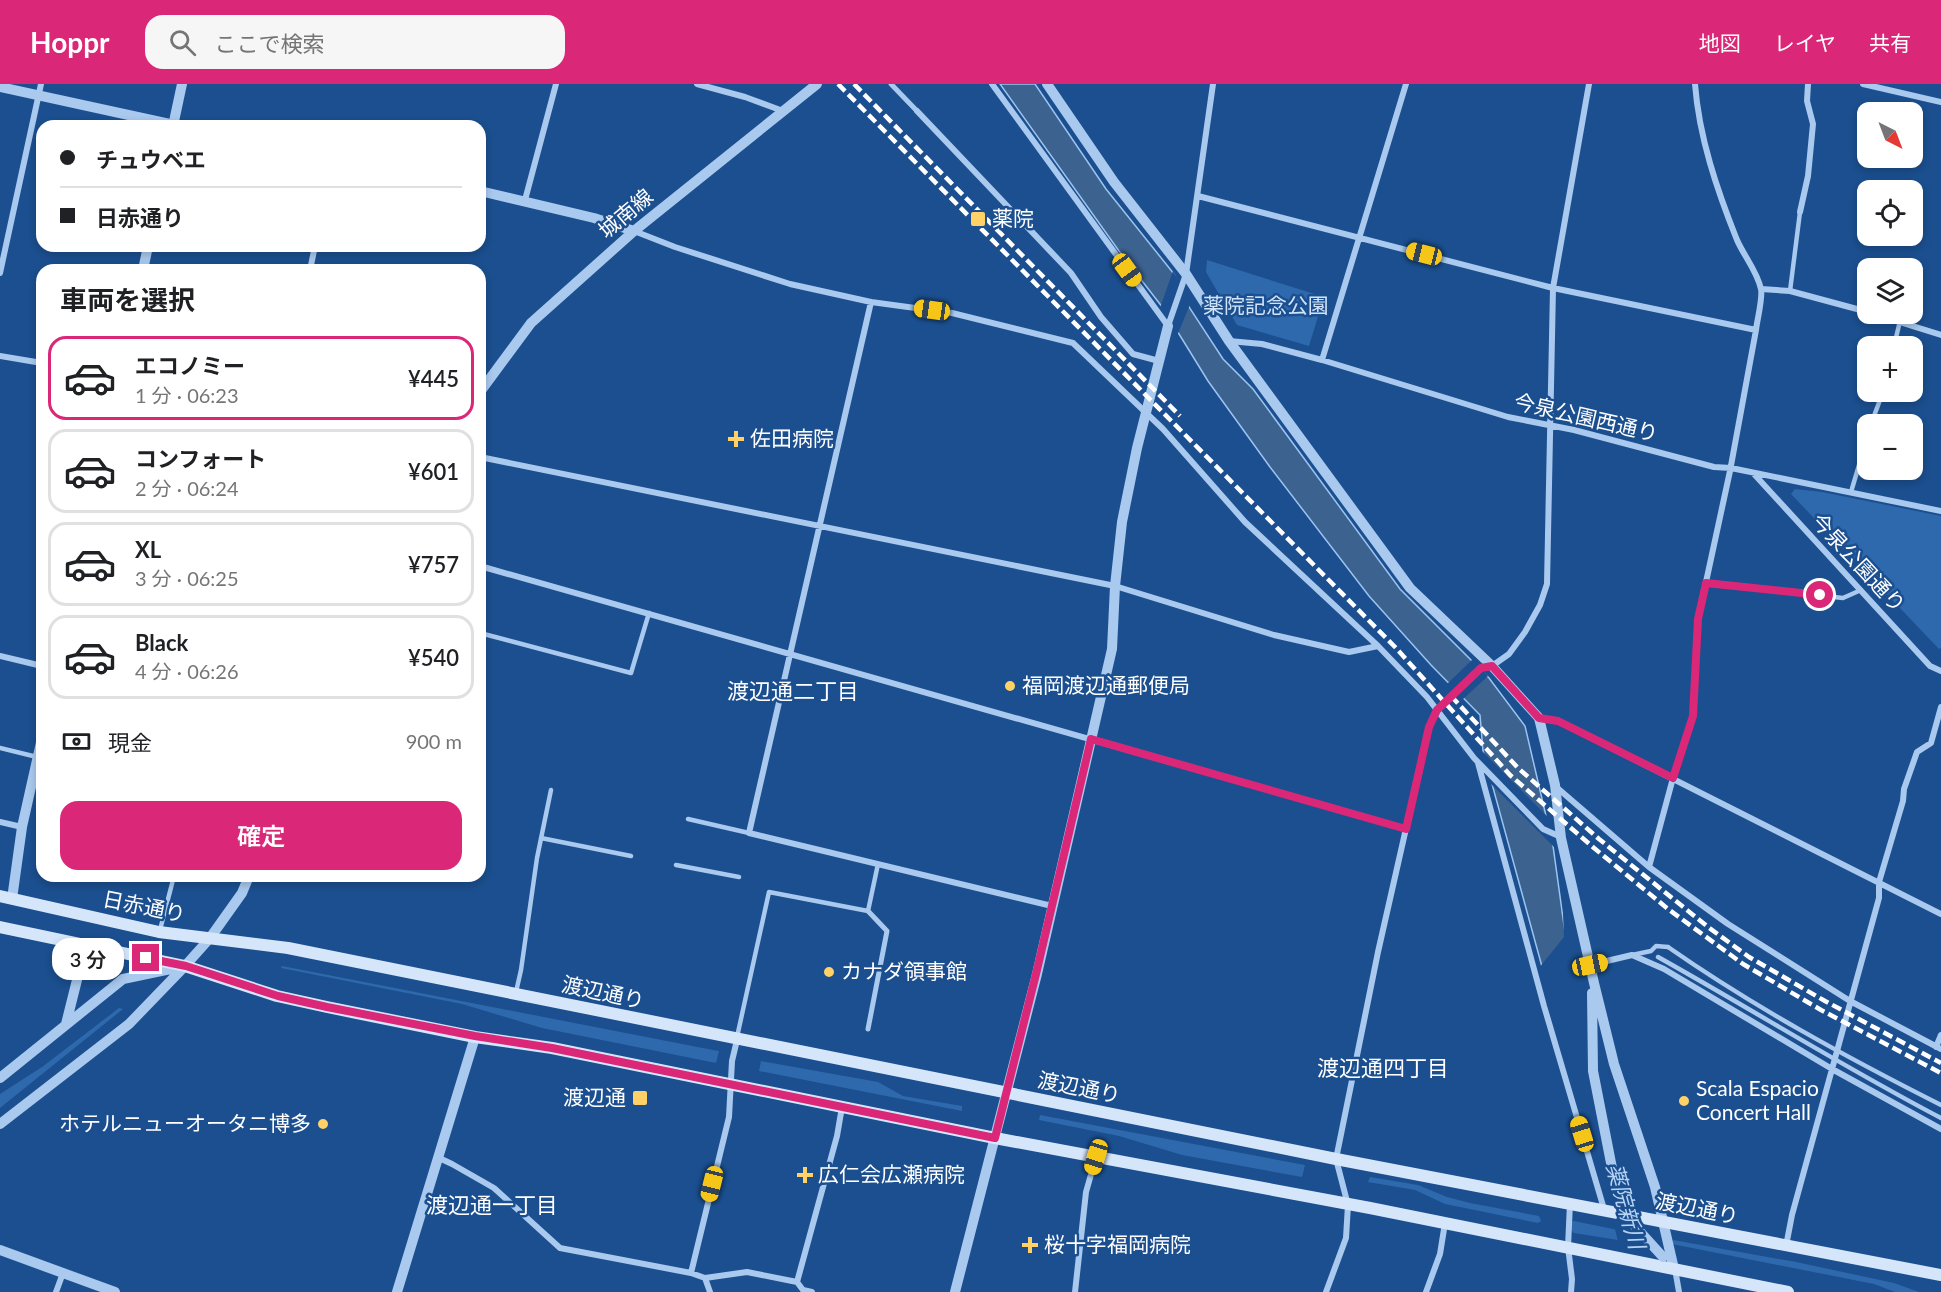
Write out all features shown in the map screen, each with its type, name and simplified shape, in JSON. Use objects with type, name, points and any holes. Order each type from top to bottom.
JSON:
[{"type":"main road","name":"日赤通り","points":[[6,898],[159,932],[210,938]]},
{"type":"main road","points":[[0,927],[186,966],[278,996],[475,1036],[552,1048],[995,1138],[1668,1264],[1788,1292]]},
{"type":"main road","name":"渡辺通り","points":[[210,938],[288,948],[1007,1094],[1941,1275]]},
{"type":"street","points":[[176,120],[182,84]]},
{"type":"street","points":[[525,200],[556,84]]},
{"type":"street","points":[[697,84],[745,97],[783,111]]},
{"type":"street","name":"城南線","points":[[486,384],[531,323],[634,231],[817,84]]},
{"type":"street","points":[[891,84],[1071,273],[1101,317],[1133,354],[1159,361]]},
{"type":"street","points":[[992,84],[1168,325]]},
{"type":"street","points":[[1047,84],[1114,182],[1185,273],[1229,341],[1410,588],[1539,718],[1555,786],[1557,836],[1614,1064],[1655,1187],[1659,1222],[1668,1264],[1679,1292]]},
{"type":"street","points":[[955,1292],[1007,1094],[1112,649],[1114,586],[1122,522],[1168,325],[1185,273],[1213,84]]},
{"type":"street","points":[[1322,360],[1406,84]]},
{"type":"street","points":[[1326,1292],[1346,1238],[1347,1205],[1336,1159],[1376,963],[1429,727],[1437,710],[1454,693],[1486,667],[1509,654],[1540,605],[1547,584],[1553,288],[1589,84]]},
{"type":"street","points":[[1650,867],[1673,778],[1693,716],[1698,619],[1731,468],[1756,330],[1761,289],[1754,269],[1741,249],[1723,207],[1698,119],[1695,84]]},
{"type":"street","points":[[1800,212],[1808,176],[1813,124],[1808,101],[1808,84]]},
{"type":"street","points":[[1863,84],[1941,102]]},
{"type":"street","points":[[0,87],[40,90],[152,120]]},
{"type":"street","points":[[0,273],[40,90]]},
{"type":"street","points":[[486,192],[594,218],[790,284],[871,302],[952,313],[1073,343],[1163,429],[1245,522],[1378,646],[1437,710],[1476,760],[1544,829],[1557,836]]},
{"type":"street","points":[[1198,196],[1553,288],[1756,330]]},
{"type":"street","points":[[1761,289],[1790,291],[1820,297],[1857,309]]},
{"type":"street","points":[[871,302],[748,833],[1052,906]]},
{"type":"street","points":[[1909,324],[1941,335]]},
{"type":"street","name":"今泉公園西通り","points":[[1229,341],[1262,344],[1508,417],[1552,425],[1714,467],[1731,468],[1941,511]]},
{"type":"street","points":[[0,356],[36,362]]},
{"type":"street","points":[[486,458],[1114,586],[1274,635],[1350,652],[1378,646]]},
{"type":"street","name":"今泉公園通り","points":[[1753,473],[1930,666],[1941,671]]},
{"type":"street","points":[[486,568],[1406,829]]},
{"type":"street","points":[[0,656],[36,665]]},
{"type":"street","points":[[1786,1246],[1792,1215],[1880,898],[1879,882],[1917,752],[1931,743],[1941,707]]},
{"type":"street","points":[[1539,718],[1558,721],[1941,914]]},
{"type":"street","points":[[1476,760],[1544,1006],[1607,1210]]},
{"type":"street","points":[[6,898],[36,773]]},
{"type":"street","points":[[1555,786],[1650,867],[1728,924],[1850,1001],[1938,1048],[1941,1035]]},
{"type":"street","points":[[0,822],[22,827]]},
{"type":"street","points":[[0,1124],[129,1024],[210,938],[242,893],[247,882]]},
{"type":"street","points":[[868,911],[887,931],[868,1029]]},
{"type":"street","points":[[66,1024],[86,944]]},
{"type":"street","points":[[1590,965],[1632,955],[1664,969],[1832,1069],[1941,1129]]},
{"type":"street","points":[[0,1078],[123,979],[186,966]]},
{"type":"street","points":[[1594,982],[1593,1071],[1614,1179],[1624,1214],[1668,1264]]},
{"type":"street","points":[[397,1292],[475,1036]]},
{"type":"street","points":[[691,1273],[729,1117],[732,1061],[737,1040]]},
{"type":"street","points":[[797,1282],[837,1136],[842,1107]]},
{"type":"street","points":[[437,1157],[494,1188],[560,1248],[691,1273],[705,1278],[747,1272],[797,1282],[803,1290],[812,1292]]},
{"type":"street","points":[[1075,1292],[1086,1192],[1096,1157]]},
{"type":"street","points":[[1570,1203],[1568,1247],[1572,1279],[1571,1292]]},
{"type":"street","points":[[1426,1292],[1440,1254],[1445,1223]]},
{"type":"street","points":[[0,1250],[115,1292]]},
{"type":"street","points":[[56,1292],[64,1272]]},
{"type":"street","points":[[705,1278],[710,1292]]},
{"type":"lane","points":[[1790,291],[1800,212]]},
{"type":"lane","points":[[1851,492],[1857,472]]},
{"type":"lane","points":[[1706,583],[1843,598],[1861,590]]},
{"type":"lane","points":[[486,635],[631,673],[649,614]]},
{"type":"lane","points":[[0,748],[36,757]]},
{"type":"lane","points":[[515,994],[551,790]]},
{"type":"lane","points":[[688,819],[748,833]]},
{"type":"lane","points":[[541,838],[631,856]]},
{"type":"lane","points":[[737,1040],[768,892],[868,911],[878,864]]},
{"type":"lane","points":[[676,865],[739,877]]},
{"type":"lane","points":[[159,932],[172,882]]},
{"type":"lane","points":[[1632,955],[1651,951],[1656,946],[1668,947],[1707,974],[1818,1040],[1941,1105]]},
{"type":"lane","points":[[1651,951],[1873,1082],[1941,1118]]},
{"type":"green space","name":"薬院記念公園","points":[[1207,260],[1324,297],[1309,346],[1237,325],[1206,272]]},
{"type":"green space","points":[[1795,489],[1822,492],[1941,516],[1941,648],[1939,649],[1791,494]]},
{"type":"green space","points":[[282,966],[719,1051],[716,1063],[542,1028],[462,1004],[281,968]]},
{"type":"green space","points":[[119,1008],[123,1009],[0,1108],[0,1094],[42,1067]]},
{"type":"green space","points":[[761,1061],[878,1082],[903,1096],[962,1106],[962,1111],[759,1071]]},
{"type":"green space","points":[[1040,1115],[1305,1165],[1302,1177],[1182,1155],[1119,1136],[1039,1120]]},
{"type":"green space","points":[[1370,1177],[1418,1185],[1447,1197],[1470,1203],[1539,1216],[1541,1221],[1538,1223],[1445,1204],[1415,1190],[1368,1182]]},
{"type":"green space","points":[[1571,1222],[1618,1230],[1618,1240],[1574,1233],[1571,1230]]},
{"type":"green space","points":[[1673,1240],[1796,1262],[1894,1283],[1919,1292],[1895,1292],[1874,1284],[1672,1244]]},
{"type":"shaded area","points":[[1000,84],[1035,84],[1106,189],[1174,274],[1189,307],[1223,359],[1253,389],[1400,589],[1489,678],[1525,726],[1553,846],[1593,1134],[1544,974],[1483,751],[1480,715],[1369,596],[1270,467],[1208,381],[1163,308],[1119,251]]},
{"type":"pier","points":[[1173,271],[1191,302],[1177,336],[1160,308]]},
{"type":"pier","points":[[1473,659],[1488,676],[1462,700],[1446,685]]},
{"type":"pier","points":[[1480,749],[1548,817],[1555,848],[1487,780]]},
{"type":"pier","points":[[1562,889],[1567,921],[1669,1292],[1631,1292],[1591,1135],[1539,968],[1564,937]]},
{"type":"railway","points":[[838,84],[1395,647],[1510,775],[1668,909],[1743,964],[1821,1010],[1941,1073]]},
{"type":"railway","points":[[854,84],[1180,416]]},
{"type":"railway","points":[[1451,696],[1518,768],[1599,839],[1708,927],[1749,957],[1941,1063]]},
{"type":"place","name":"薬院","points":[[978,219]]},
{"type":"place","name":"佐田病院","points":[[736,439]]},
{"type":"place","name":"福岡渡辺通郵便局","points":[[1010,686]]},
{"type":"place","name":"カナダ領事館","points":[[829,972]]},
{"type":"place","name":"渡辺通","points":[[640,1098]]},
{"type":"place","name":"Scala Espacio Concert Hall","points":[[1684,1101]]},
{"type":"place","name":"ホテルニューオータニ博多","points":[[323,1124]]},
{"type":"place","name":"広仁会広瀬病院","points":[[805,1175]]},
{"type":"place","name":"桜十字福岡病院","points":[[1030,1245]]},
{"type":"district","name":"渡辺通二丁目","points":[[793,691]]},
{"type":"district","name":"渡辺通四丁目","points":[[1383,1068]]},
{"type":"district","name":"渡辺通一丁目","points":[[492,1205]]},
{"type":"route","points":[[146,958],[186,966],[278,996],[327,1007],[475,1036],[552,1048],[995,1138],[1016,1059],[1091,739],[1406,829],[1429,727],[1437,710],[1481,668],[1492,666],[1539,718],[1558,721],[1673,778],[1693,716],[1698,619],[1706,583],[1820,595]]},
{"type":"water label","name":"薬院新川","points":[[1626,1206]]}]
